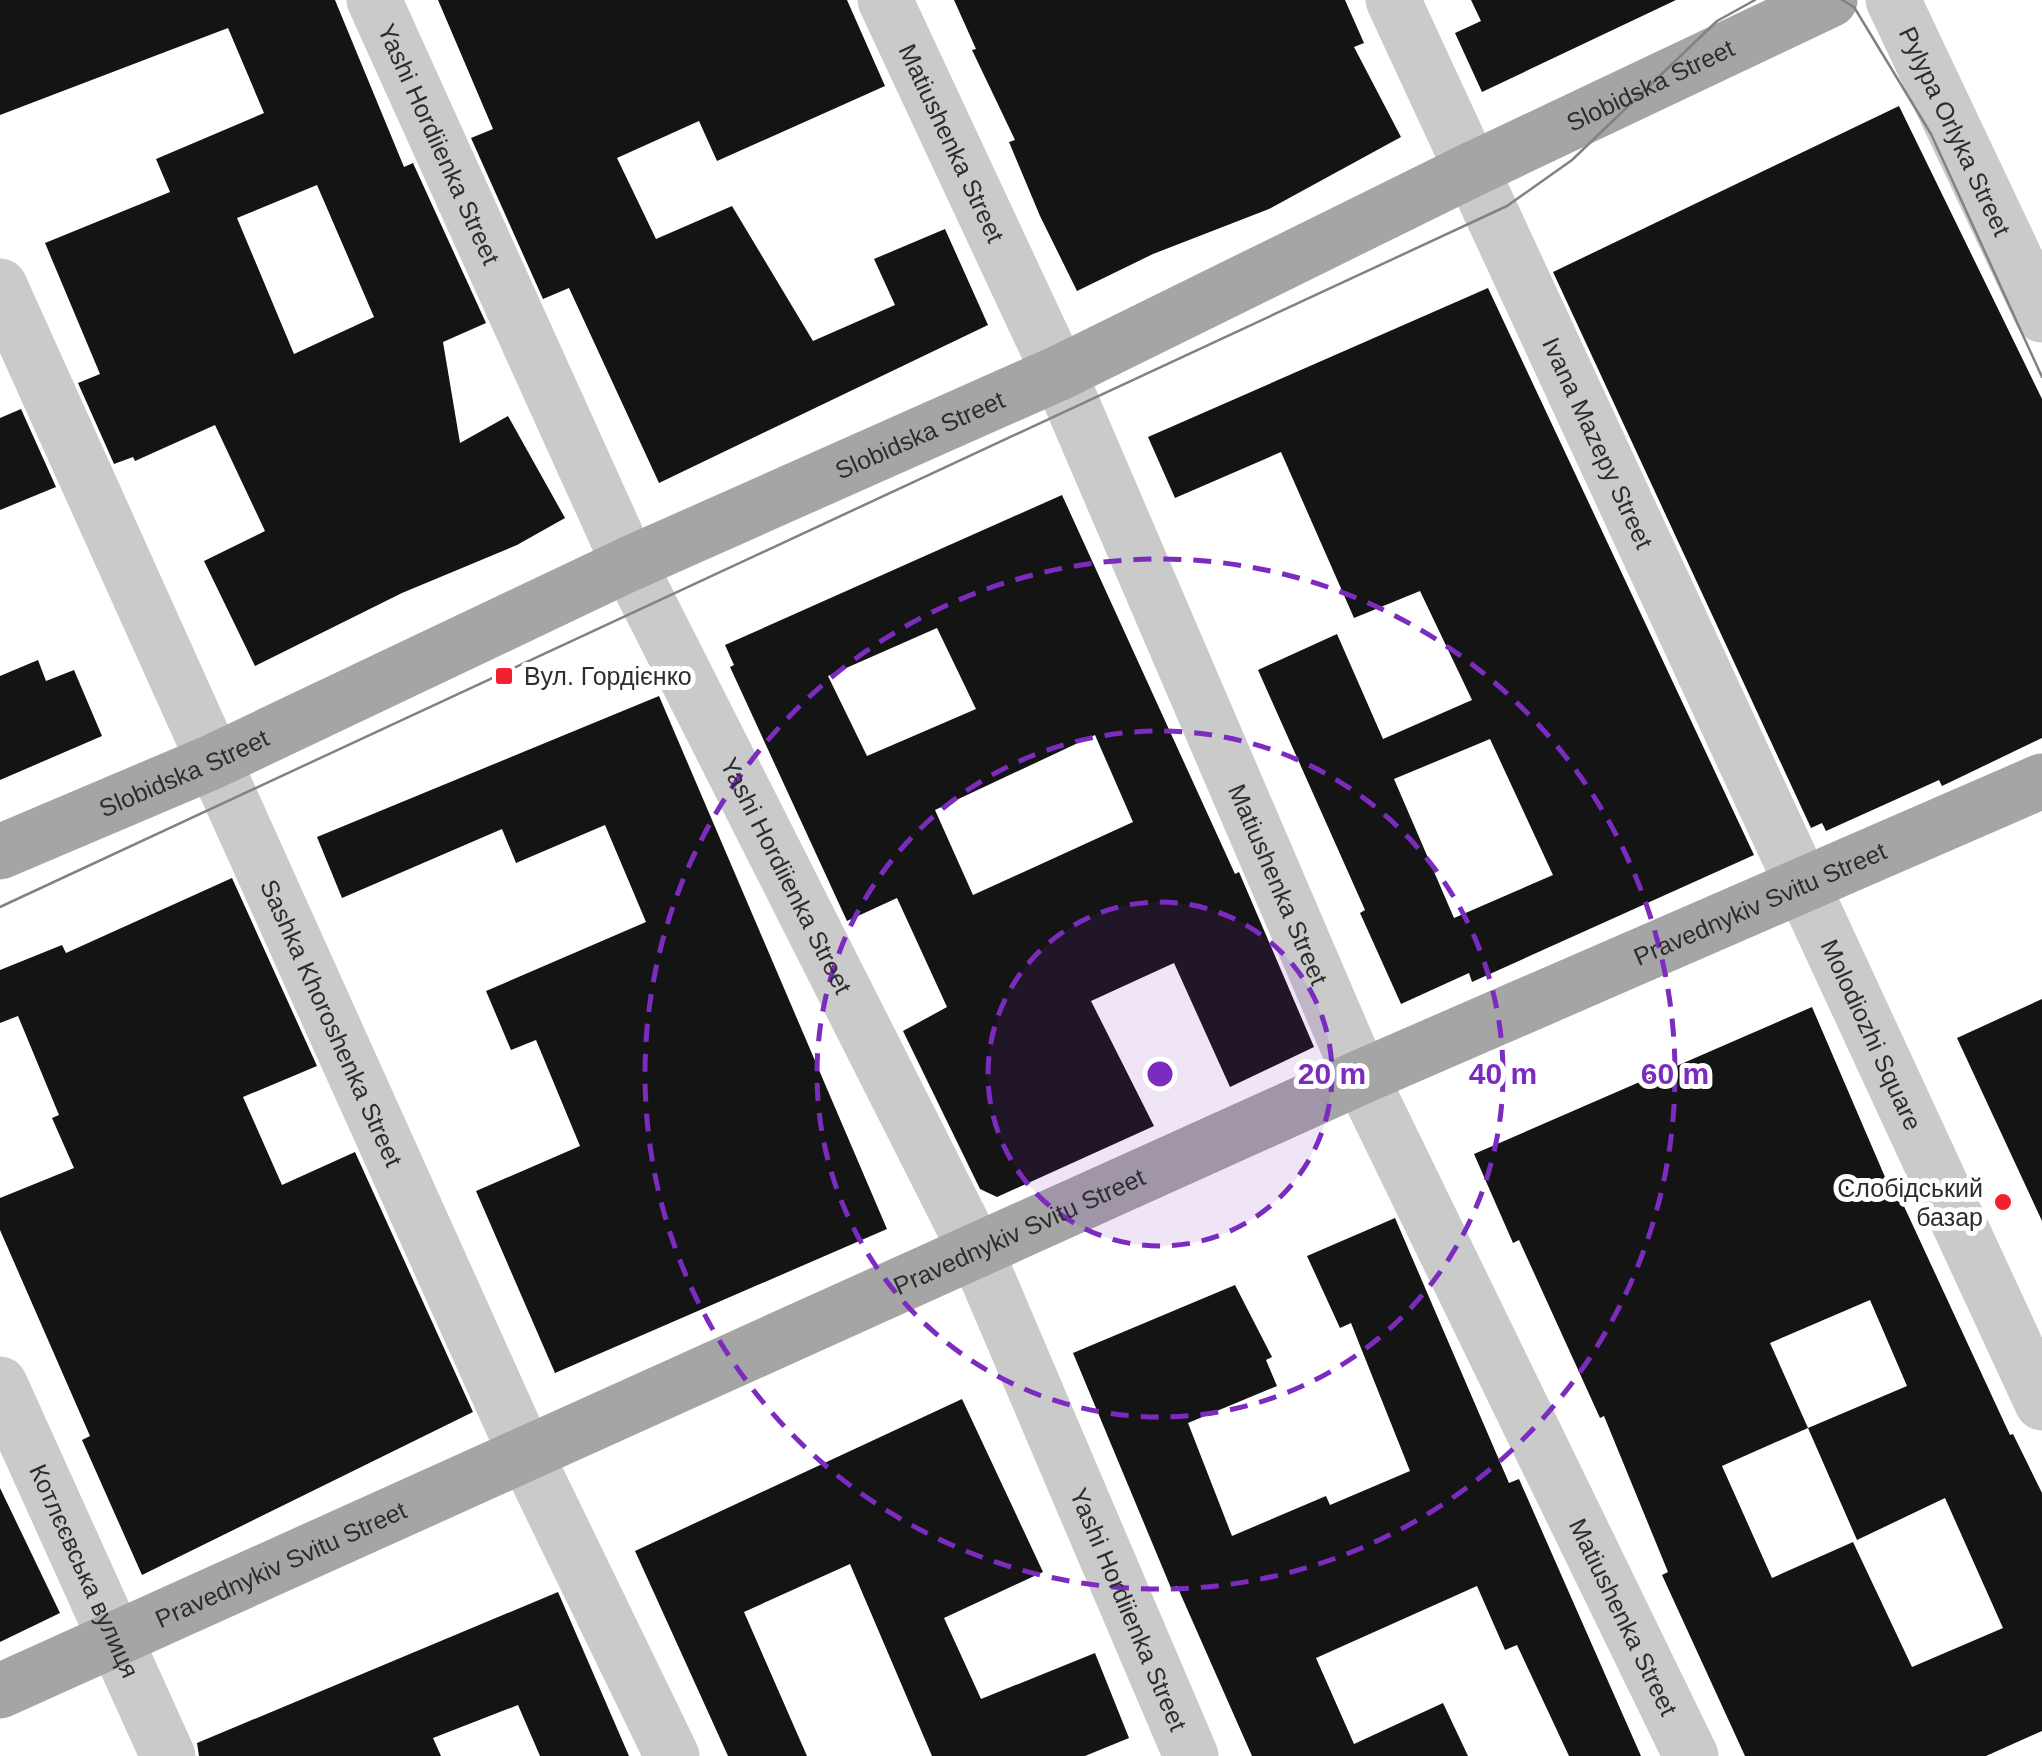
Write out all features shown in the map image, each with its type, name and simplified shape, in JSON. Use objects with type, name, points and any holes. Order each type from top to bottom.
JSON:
[{"type":"main road","name":"Slobidska Street","points":[[0,852],[212,762],[629,564],[1059,373],[1471,170],[1830,0]]},
{"type":"main road","name":"Pravednykiv Svitu Street","points":[[0,1691],[527,1457],[1361,1077],[2042,780]]},
{"type":"street","name":"Yashi Hordiienka Street","points":[[374,0],[629,564],[976,1251],[1191,1756]]},
{"type":"street","name":"Matiushenka Street","points":[[885,0],[1059,373],[1361,1077],[1692,1756]]},
{"type":"street","name":"Ivana Mazepy Street","points":[[1392,0],[1800,883]]},
{"type":"street","name":"Pylypa Orlyka Street","points":[[1894,0],[2042,315]]},
{"type":"street","name":"Sashka Khoroshenka Street","points":[[0,286],[527,1457],[672,1756]]},
{"type":"street","name":"Molodiozhi Square","points":[[1800,883],[2042,1403]]},
{"type":"street","name":"Котлєєвська вулиця","points":[[0,1384],[168,1756]]},
{"type":"building","points":[[0,0],[335,0],[404,167],[413,163],[486,323],[443,342],[460,443],[508,416],[565,518],[517,545],[402,593],[255,666],[204,561],[265,531],[215,425],[135,461],[133,457],[114,464],[78,383],[100,374],[45,243],[170,192],[156,159],[264,113],[228,28],[0,115]],"holes":[[[317,185],[374,317],[294,354],[237,218]]]},
{"type":"building","points":[[438,0],[847,0],[885,86],[717,161],[699,121],[617,158],[656,239],[732,206],[813,341],[895,305],[874,259],[945,229],[988,325],[659,483],[569,288],[543,299],[471,138],[493,129]]},
{"type":"building","points":[[954,0],[1345,0],[1364,43],[1354,47],[1401,137],[1269,209],[1153,254],[1077,291],[1040,216],[1009,142],[1015,140],[972,50],[976,49]]},
{"type":"building","points":[[1471,0],[1676,0],[1482,92],[1455,33],[1481,21]]},
{"type":"building","points":[[1899,106],[2042,399],[2042,738],[1942,786],[1939,780],[1826,831],[1822,823],[1811,828],[1553,272]]},
{"type":"building","points":[[1488,288],[1754,855],[1472,982],[1469,973],[1401,1004],[1360,913],[1365,910],[1258,670],[1337,634],[1383,739],[1472,700],[1420,591],[1354,618],[1281,452],[1175,498],[1148,437]],"holes":[[[1490,739],[1553,875],[1454,918],[1394,779]]]},
{"type":"building","points":[[21,409],[56,487],[0,510],[0,418]]},
{"type":"building","points":[[1062,495],[1235,874],[1239,872],[1314,1047],[1230,1087],[1174,963],[1091,1001],[1154,1126],[997,1197],[980,1189],[903,1031],[947,1007],[897,898],[847,921],[730,667],[734,665],[725,645]],"holes":[[[937,628],[976,709],[867,756],[828,676]],[[1095,735],[1133,822],[973,895],[935,810]]]},
{"type":"building","points":[[38,660],[46,681],[74,670],[102,736],[0,780],[0,676]]},
{"type":"building","points":[[659,696],[887,1229],[555,1373],[476,1191],[580,1146],[536,1040],[511,1050],[486,991],[646,922],[605,825],[516,863],[502,829],[342,898],[317,837]]},
{"type":"building","points":[[232,878],[317,1066],[243,1097],[282,1185],[355,1152],[473,1412],[142,1575],[82,1440],[90,1436],[0,1230],[0,1198],[74,1168],[52,1118],[59,1115],[18,1016],[0,1023],[0,970],[62,945],[66,953]]},
{"type":"building","points":[[2042,999],[2042,1221],[1957,1038]]},
{"type":"building","points":[[1812,1007],[1891,1191],[1896,1189],[2010,1435],[2013,1434],[2042,1493],[2042,1731],[1986,1756],[1745,1756],[1662,1575],[1668,1572],[1604,1416],[1600,1418],[1519,1240],[1513,1243],[1474,1154]],"holes":[[[1870,1300],[1907,1386],[1808,1428],[1770,1343]],[[1808,1428],[1857,1540],[1945,1498],[2003,1628],[1912,1667],[1853,1542],[1772,1578],[1722,1466]]]},
{"type":"building","points":[[1395,1218],[1509,1483],[1519,1479],[1641,1756],[1569,1756],[1517,1645],[1505,1650],[1477,1586],[1316,1658],[1354,1744],[1443,1703],[1468,1756],[1252,1756],[1177,1586],[1171,1588],[1073,1353],[1235,1285],[1272,1357],[1266,1360],[1277,1386],[1188,1423],[1232,1536],[1326,1496],[1330,1505],[1410,1471],[1351,1323],[1340,1328],[1307,1256]]},
{"type":"building","points":[[962,1399],[1043,1572],[944,1618],[981,1699],[1095,1653],[1129,1738],[1085,1756],[932,1756],[850,1564],[744,1612],[807,1756],[728,1756],[635,1551]]},
{"type":"building","points":[[0,1488],[60,1613],[0,1642]]},
{"type":"building","points":[[558,1592],[629,1756],[540,1756],[518,1705],[433,1738],[441,1756],[199,1756],[197,1743]]},
{"type":"tram line","points":[[0,907],[1507,206],[1572,160],[1717,21],[1755,0]]},
{"type":"tram line","points":[[1842,0],[1854,7],[1931,134],[2042,377]]},
{"type":"place","name":"Вул. Гордієнко","points":[[504,676]]},
{"type":"place","name":"Слобідський базар","points":[[2003,1202]]}]
